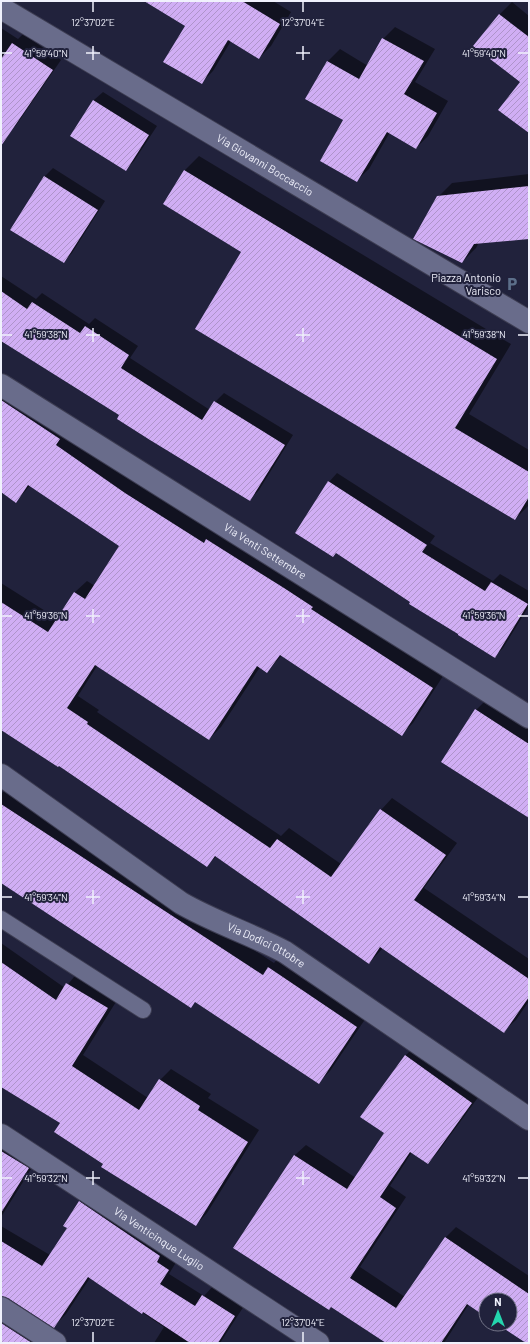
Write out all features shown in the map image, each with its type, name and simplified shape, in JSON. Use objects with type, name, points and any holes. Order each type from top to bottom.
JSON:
[{"type":"street","name":"Via Giovanni Boccaccio","points":[[1,8],[529,322]]},
{"type":"street","name":"Via Venti Settembre","points":[[1,385],[529,717]]},
{"type":"street","name":"Via Dodici Ottobre","points":[[1,775],[181,903],[205,916],[257,938],[285,952],[529,1119]]},
{"type":"street","name":"Via Venticinque Luglio","points":[[1,1135],[318,1343]]},
{"type":"street","points":[[1,1308],[55,1343]]},
{"type":"lane","points":[[1,919],[143,1010]]},
{"type":"building","points":[[144,1],[242,1],[280,24],[259,59],[228,40],[202,84],[163,62],[185,26]]},
{"type":"building","points":[[499,14],[529,37],[529,133],[498,110],[520,82],[473,46]]},
{"type":"building","points":[[382,38],[424,61],[404,94],[437,113],[416,149],[387,132],[357,182],[320,161],[343,120],[305,99],[327,61],[359,79]]},
{"type":"building","points":[[12,43],[53,70],[1,146],[1,59]]},
{"type":"building","points":[[93,100],[149,135],[126,171],[70,136]]},
{"type":"building","points":[[184,170],[497,359],[455,428],[529,472],[529,497],[515,520],[195,329],[241,252],[163,204]]},
{"type":"building","points":[[44,176],[98,210],[64,263],[10,230]]},
{"type":"building","points":[[529,186],[529,239],[474,244],[462,263],[413,239],[437,196]]},
{"type":"building","points":[[1,291],[27,309],[32,302],[80,333],[85,326],[129,355],[121,368],[202,420],[214,401],[285,445],[250,501],[117,419],[119,415],[1,341]]},
{"type":"building","points":[[1,400],[60,439],[56,445],[125,493],[204,543],[206,539],[284,588],[313,607],[311,609],[433,688],[402,736],[280,655],[267,673],[257,666],[209,740],[95,665],[67,708],[88,722],[87,724],[270,848],[277,839],[331,877],[380,809],[446,855],[414,900],[529,979],[529,997],[504,1033],[380,947],[369,964],[215,856],[207,867],[59,766],[58,767],[1,730],[1,602],[48,632],[74,592],[85,599],[119,546],[28,485],[16,503],[1,492]]},
{"type":"building","points":[[328,481],[427,545],[422,552],[485,591],[491,582],[528,604],[495,658],[409,604],[410,602],[336,553],[333,557],[295,533]]},
{"type":"building","points":[[475,709],[529,744],[529,818],[441,762]]},
{"type":"building","points":[[1,804],[263,975],[268,967],[357,1027],[319,1084],[195,1002],[191,1008],[1,883]]},
{"type":"building","points":[[1,962],[56,1000],[66,983],[108,1008],[72,1066],[139,1110],[159,1079],[200,1106],[198,1110],[248,1142],[196,1226],[101,1167],[103,1164],[54,1132],[60,1123],[1,1087]]},
{"type":"building","points":[[405,1055],[472,1103],[428,1164],[410,1152],[380,1197],[396,1208],[350,1278],[396,1308],[445,1237],[529,1294],[529,1343],[526,1343],[509,1332],[518,1332],[518,1292],[478,1292],[478,1312],[467,1304],[441,1343],[386,1343],[331,1307],[329,1310],[233,1248],[294,1155],[347,1189],[384,1133],[360,1117]]},
{"type":"building","points":[[1,1151],[29,1168],[1,1213]]},
{"type":"building","points":[[79,1201],[160,1256],[157,1262],[169,1270],[160,1284],[195,1306],[202,1295],[235,1316],[218,1343],[190,1343],[143,1312],[142,1314],[88,1277],[54,1328],[8,1298],[1,1296],[1,1241],[42,1266],[67,1228],[63,1226]]},
{"type":"building","points":[[1,1323],[32,1343],[1,1343]]},
{"type":"place","name":"Piazza Antonio Varisco","points":[[512,284]]}]
